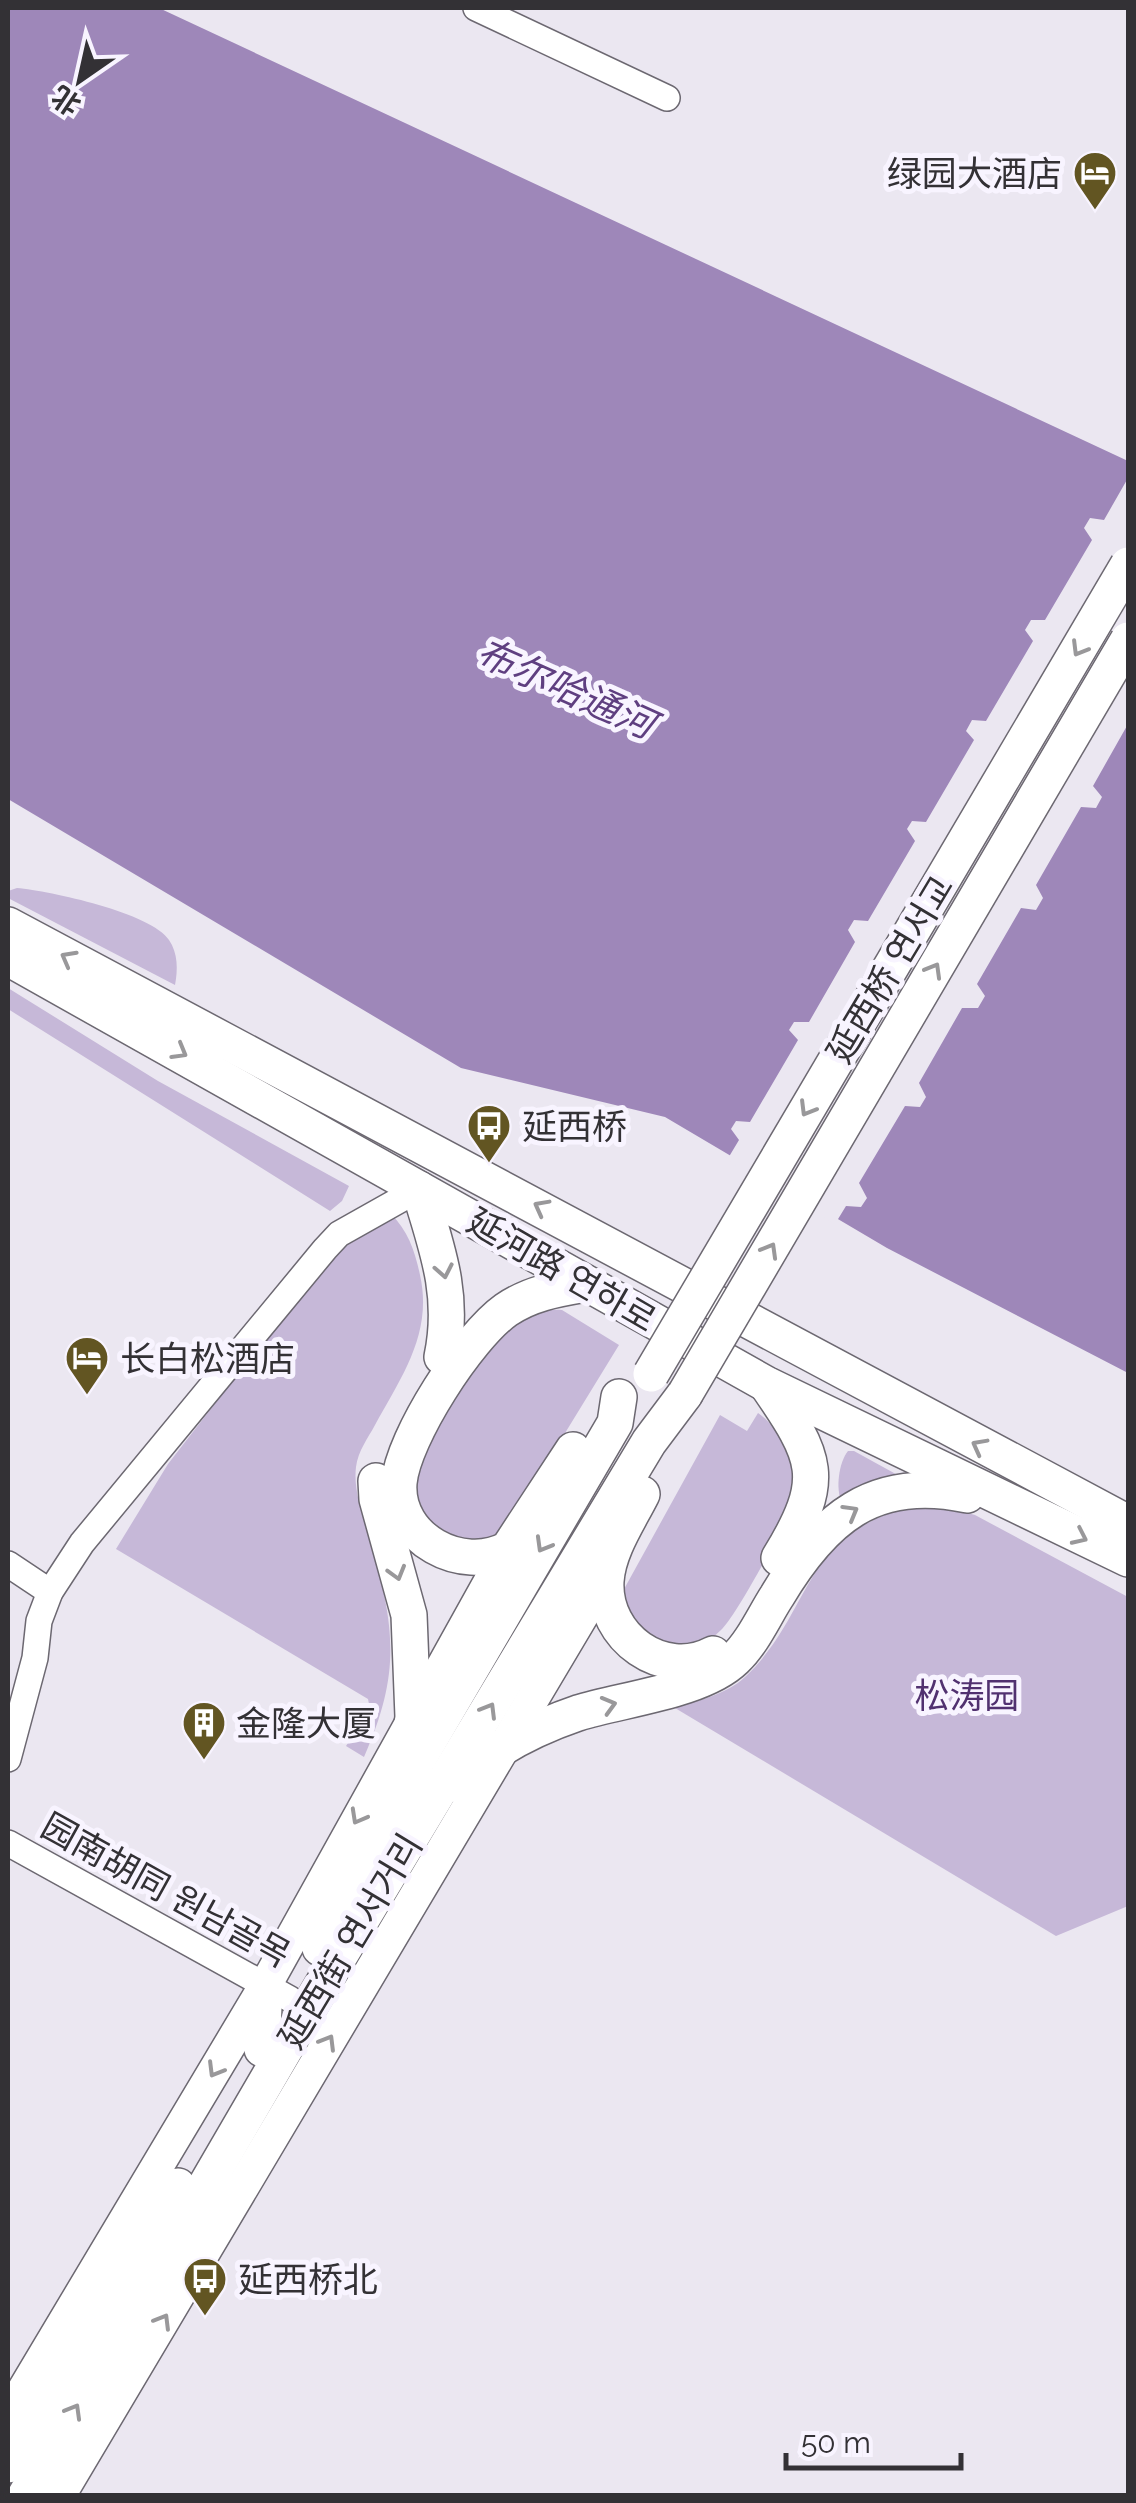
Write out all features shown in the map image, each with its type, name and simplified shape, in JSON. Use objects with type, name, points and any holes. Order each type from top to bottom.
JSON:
[{"type":"main road","name":"延西桥 연서교","points":[[619,1397],[651,1374],[1128,564]]},
{"type":"main road","name":"延西桥 연서교","points":[[680,1403],[1128,640]]},
{"type":"main road","name":"延河路 연하로","points":[[8,926],[628,1253],[863,1385],[1128,1523]]},
{"type":"main road","name":"延河路 연하로","points":[[8,958],[766,1384],[1128,1560]]},
{"type":"main road","points":[[419,1189],[446,1280],[448,1324],[442,1357]]},
{"type":"main road","points":[[619,1397],[600,1409],[508,1549],[469,1558],[444,1552],[412,1526],[400,1496],[407,1453],[466,1351],[492,1322],[534,1294],[628,1253]]},
{"type":"main road","points":[[406,1780],[412,1717],[409,1615],[376,1498],[376,1478],[387,1446],[395,1440],[465,1324],[494,1296],[572,1277]]},
{"type":"main road","points":[[766,1384],[798,1431],[813,1475]]},
{"type":"main road","points":[[680,1403],[663,1452],[608,1572],[607,1596],[614,1615],[642,1654],[681,1664],[698,1662],[726,1642],[801,1518],[831,1413],[863,1385]]},
{"type":"main road","name":"延西街 연서거리","points":[[8,2465],[262,2048],[278,1993],[615,1423],[619,1397]]},
{"type":"main road","name":"延西街 연서거리","points":[[25,2496],[327,1977],[649,1442],[680,1403]]},
{"type":"main road","points":[[434,1802],[502,1750],[578,1714],[720,1670],[751,1639],[811,1542],[854,1509],[880,1497],[928,1486],[1011,1504]]},
{"type":"street","points":[[476,8],[667,98]]},
{"type":"street","points":[[8,1759],[50,1592],[82,1543],[325,1249],[351,1227],[419,1189]]},
{"type":"street","name":"延西街 연서거리","points":[[8,2416],[278,1993],[412,1717],[508,1549]]},
{"type":"street","points":[[8,1564],[50,1592]]},
{"type":"street","name":"延西街 연서거리","points":[[59,2496],[608,1572]]},
{"type":"street","name":"园南胡同 원남골목","points":[[8,1842],[278,1993]]},
{"type":"green space","points":[[17,888],[99,905],[159,930],[174,950],[175,985],[8,898],[8,891]]},
{"type":"green space","points":[[8,988],[158,1081],[349,1186],[342,1201],[330,1211],[8,1009]]},
{"type":"green space","points":[[391,1214],[406,1234],[416,1258],[423,1296],[419,1335],[412,1353],[356,1467],[358,1495],[385,1600],[390,1650],[384,1700],[364,1757],[346,1746],[370,1709],[368,1699],[116,1549],[168,1464],[325,1262],[341,1244]]},
{"type":"green space","points":[[562,1310],[619,1345],[505,1531],[476,1542],[428,1526],[416,1495],[416,1468],[464,1383],[489,1346],[521,1318],[540,1311]]},
{"type":"green space","points":[[758,1413],[774,1429],[791,1460],[795,1483],[791,1505],[762,1565],[728,1621],[712,1638],[680,1651],[630,1624],[623,1591],[720,1415],[747,1431]]},
{"type":"green space","points":[[848,1451],[903,1478],[842,1503],[839,1476]]},
{"type":"green space","name":"松涛园","points":[[910,1507],[946,1507],[975,1515],[1128,1597],[1128,1906],[1056,1936],[675,1708],[721,1693],[745,1677],[784,1627],[827,1556],[847,1536],[874,1520]]},
{"type":"water","name":"布尔哈通河","points":[[8,8],[159,8],[1128,461],[1128,1373],[887,1248],[665,1117],[461,1068],[8,799]]},
{"type":"pier","points":[[1128,478],[1128,724],[1093,786],[1102,797],[1096,808],[1081,807],[1036,885],[1043,898],[1036,910],[1021,908],[977,984],[985,996],[978,1008],[962,1008],[919,1083],[926,1097],[920,1107],[905,1106],[859,1183],[867,1198],[861,1207],[846,1206],[835,1224],[727,1160],[739,1140],[731,1129],[736,1121],[750,1122],[798,1040],[789,1030],[794,1022],[809,1022],[855,942],[848,930],[854,920],[868,921],[915,841],[907,829],[912,821],[926,822],[974,740],[966,731],[972,720],[986,721],[1033,641],[1025,630],[1031,620],[1045,620],[1092,540],[1084,528],[1090,518],[1104,520]]},
{"type":"place","name":"绿园大酒店","points":[[1095,211]]},
{"type":"place","name":"延西桥","points":[[489,1164]]},
{"type":"place","name":"长白松酒店","points":[[87,1396]]},
{"type":"place","name":"金隆大厦","points":[[204,1761]]},
{"type":"place","name":"延西桥北","points":[[205,2317]]}]
